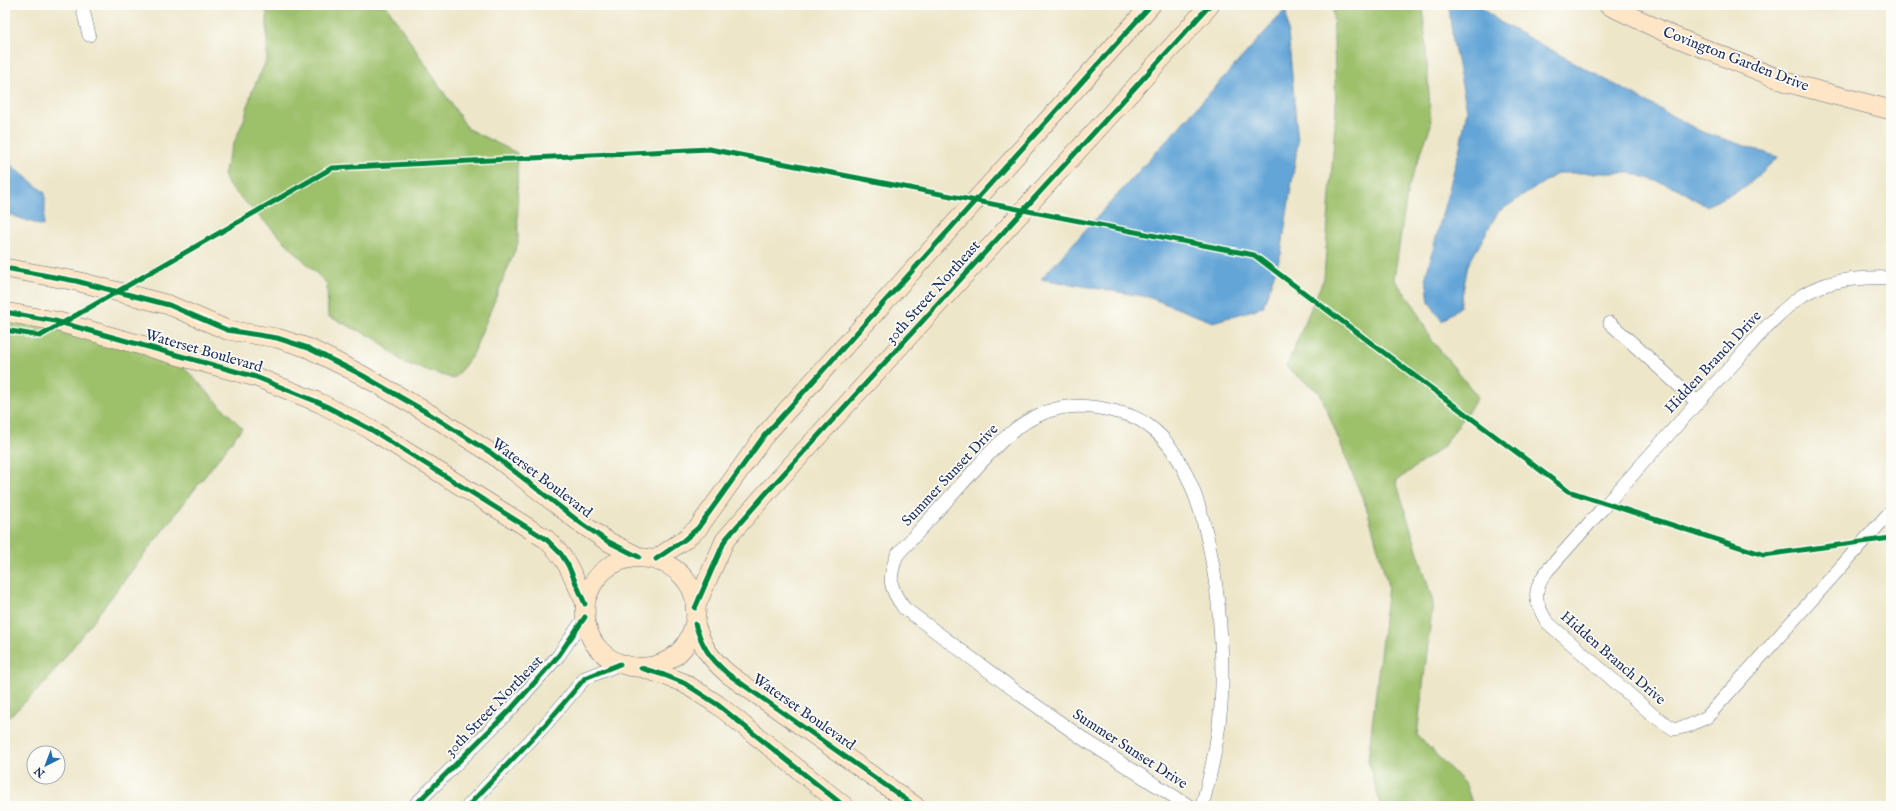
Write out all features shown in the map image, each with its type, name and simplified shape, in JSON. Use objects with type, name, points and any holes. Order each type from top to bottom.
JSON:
[{"type":"street","points":[[82,5],[89,35]]},
{"type":"street","name":"30th Street Northeast","points":[[648,558],[684,540],[698,528],[764,436],[1151,5]]},
{"type":"street","name":"30th Street Northeast","points":[[695,616],[726,540],[768,491],[1210,5]]},
{"type":"street","name":"Covington Garden Drive","points":[[1608,5],[1673,36],[1789,83],[1891,110]]},
{"type":"street","name":"Waterset Boulevard","points":[[5,268],[76,281],[169,305],[227,330],[277,338],[308,348],[360,374],[428,413],[491,453],[582,524],[607,541],[648,558]]},
{"type":"street","name":"Hidden Branch Drive","points":[[1891,278],[1868,278],[1832,283],[1804,295],[1780,313],[1697,402],[1547,571],[1538,583],[1536,596],[1538,607],[1547,622],[1654,716],[1674,729],[1688,726],[1707,717],[1891,510]]},
{"type":"street","name":"Waterset Boulevard","points":[[5,312],[55,321],[256,377],[320,403],[370,429],[546,540],[561,554],[568,565],[585,610]]},
{"type":"street","points":[[1610,322],[1697,402]]},
{"type":"street","name":"Summer Sunset Drive","points":[[1189,806],[1085,740],[1015,691],[904,608],[893,593],[891,572],[897,555],[990,453],[1016,429],[1046,412],[1071,406],[1095,405],[1126,414],[1147,424],[1163,439],[1178,457],[1194,493],[1210,553],[1219,607],[1222,686],[1217,742],[1202,806]]},
{"type":"street","points":[[642,668],[662,664],[676,655],[686,643],[695,616],[692,594],[686,581],[673,568],[648,558],[628,558],[608,567],[593,583],[585,610],[588,632],[596,646],[611,660],[620,664],[642,668],[684,683],[718,706],[844,806]]},
{"type":"street","name":"30th Street Northeast","points":[[414,806],[512,708],[559,655],[585,610]]},
{"type":"street","name":"Waterset Boulevard","points":[[695,616],[700,640],[711,660],[728,674],[915,806]]},
{"type":"street","points":[[468,806],[546,724],[585,678],[620,664]]},
{"type":"green space","points":[[264,5],[386,5],[468,129],[517,153],[518,243],[472,356],[454,379],[404,363],[376,339],[328,316],[327,284],[228,185],[224,174],[229,155],[245,117],[252,91],[267,59],[267,14]]},
{"type":"green space","points":[[1333,5],[1423,5],[1431,125],[1408,188],[1394,279],[1415,307],[1430,338],[1478,397],[1443,447],[1396,481],[1433,602],[1417,735],[1466,785],[1473,806],[1381,806],[1368,761],[1388,586],[1368,512],[1320,393],[1286,367],[1324,278],[1336,111]]},
{"type":"green space","points":[[5,313],[170,353],[242,428],[45,683],[5,721]]},
{"type":"water","points":[[1455,5],[1479,5],[1500,22],[1700,131],[1778,157],[1746,187],[1706,206],[1677,188],[1632,173],[1558,173],[1498,212],[1468,265],[1460,307],[1442,321],[1429,302],[1426,276],[1460,147],[1467,110],[1453,41],[1449,8]]},
{"type":"water","points":[[1286,9],[1298,142],[1281,254],[1263,307],[1213,322],[1148,297],[1041,279]]},
{"type":"water","points":[[5,160],[45,193],[43,226],[5,213]]},
{"type":"cycle path","points":[[656,559],[684,540],[698,528],[764,436],[1151,5]]},
{"type":"cycle path","points":[[695,608],[725,540],[1210,5]]},
{"type":"cycle path","points":[[5,330],[40,336],[332,168],[709,149],[1254,255],[1568,491],[1764,555],[1891,538]]},
{"type":"cycle path","points":[[5,268],[76,281],[169,305],[227,330],[277,338],[308,348],[360,374],[428,413],[491,453],[582,524],[607,541],[639,557]]},
{"type":"cycle path","points":[[5,312],[55,321],[256,377],[320,403],[370,429],[546,539],[561,554],[568,565],[585,604]]},
{"type":"cycle path","points":[[414,806],[512,708],[559,655],[585,617]]},
{"type":"cycle path","points":[[695,624],[707,652],[728,674],[915,806]]},
{"type":"cycle path","points":[[468,806],[546,724],[585,678],[620,664]]},
{"type":"cycle path","points":[[641,668],[684,683],[718,705],[844,806]]}]
